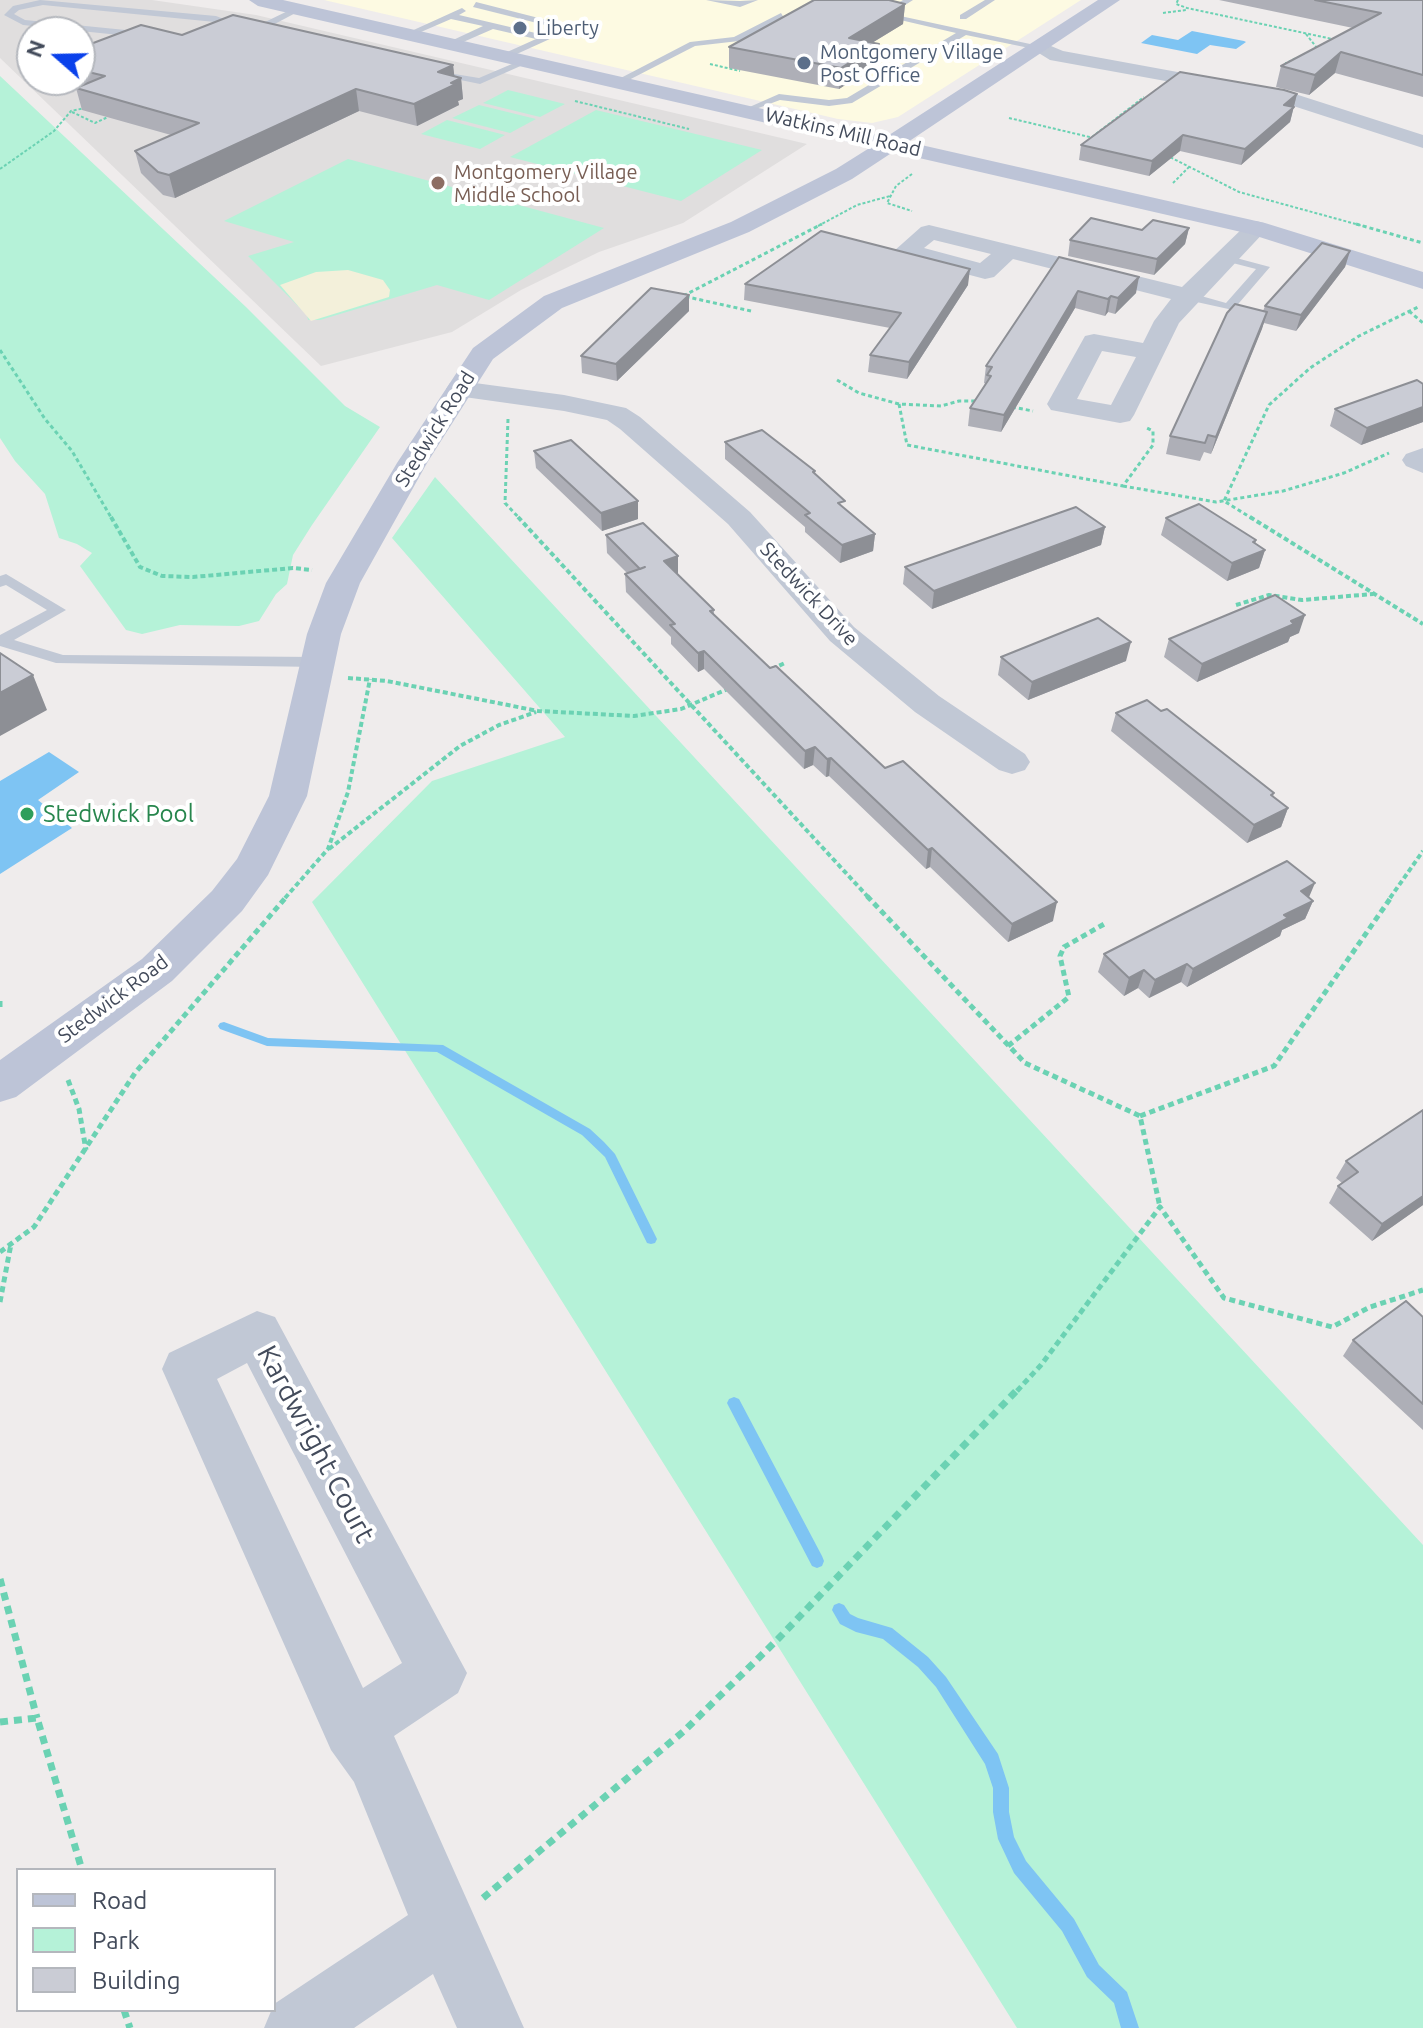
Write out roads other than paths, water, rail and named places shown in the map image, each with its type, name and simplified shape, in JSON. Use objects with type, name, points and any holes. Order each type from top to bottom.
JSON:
[{"type":"street","name":"Watkins Mill Road","points":[[258,0],[1256,228],[1345,253],[1423,281]]},
{"type":"street","name":"Stedwick Road","points":[[0,1084],[157,970],[227,901],[254,865],[288,796],[324,634],[348,573],[483,354],[553,302],[740,227],[802,197],[894,144],[1111,0]]},
{"type":"street","points":[[1039,47],[1057,56],[1295,99],[1423,142]]},
{"type":"street","points":[[1151,352],[1094,342],[1061,404],[1120,415],[1167,321],[1187,296],[1256,228]]},
{"type":"street","points":[[929,232],[1187,296]]},
{"type":"street","name":"Stedwick Drive","points":[[454,397],[568,416],[616,414],[651,439],[728,507],[842,634],[927,704],[1012,762]]},
{"type":"street","name":"Kardwright Court","points":[[352,1729],[438,1673],[257,1333],[187,1369],[352,1729],[376,1762],[445,1928],[491,2028]]},
{"type":"street","points":[[297,2028],[445,1928]]},
{"type":"lane","points":[[411,33],[487,0]]},
{"type":"lane","points":[[710,0],[740,4],[754,0]]},
{"type":"lane","points":[[909,0],[883,15],[1039,47]]},
{"type":"lane","points":[[945,28],[991,0]]},
{"type":"lane","points":[[111,8],[148,1]]},
{"type":"lane","points":[[43,2],[135,10],[222,20],[235,25],[225,32],[200,40],[23,22],[8,15],[22,5],[43,2]]},
{"type":"lane","points":[[164,2],[159,9],[169,14]]},
{"type":"lane","points":[[418,70],[462,81],[489,79],[563,27],[476,5]]},
{"type":"lane","points":[[285,38],[267,33],[264,26],[301,8]]},
{"type":"lane","points":[[96,32],[135,10]]},
{"type":"lane","points":[[454,43],[518,14]]},
{"type":"lane","points":[[450,16],[544,38]]},
{"type":"lane","points":[[620,81],[693,44],[736,39],[781,16]]},
{"type":"lane","points":[[748,111],[779,97],[834,103],[849,101],[964,32]]},
{"type":"lane","points":[[1187,296],[1229,307],[1264,267],[1225,258]]},
{"type":"lane","points":[[0,582],[6,579],[58,610],[0,641]]},
{"type":"lane","points":[[0,641],[62,660],[316,670]]},
{"type":"water","points":[[1192,31],[1246,42],[1236,49],[1210,45],[1197,54],[1141,43],[1152,35],[1178,40]]},
{"type":"water","name":"Stedwick Pool","points":[[49,752],[79,772],[38,800],[72,828],[0,874],[0,781]]},
{"type":"waterway","points":[[224,1026],[267,1042],[439,1048],[586,1132],[609,1154],[651,1239]]},
{"type":"waterway","points":[[734,1403],[817,1561]]},
{"type":"waterway","points":[[839,1610],[845,1619],[856,1625],[887,1633],[923,1662],[941,1682],[992,1760],[1001,1788],[1006,1839],[1020,1867],[1068,1925],[1093,1971],[1121,1998],[1130,2028]]},
{"type":"place","name":"Liberty","points":[[520,28]]},
{"type":"place","name":"Montgomery Village Post Office","points":[[804,63]]},
{"type":"place","name":"Montgomery Village Middle School","points":[[438,183]]},
{"type":"place","name":"Stedwick Pool","points":[[27,814]]}]
